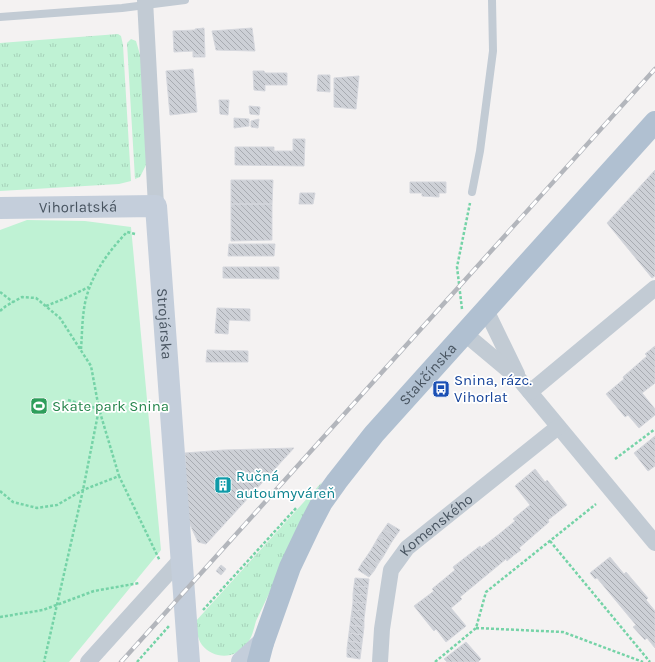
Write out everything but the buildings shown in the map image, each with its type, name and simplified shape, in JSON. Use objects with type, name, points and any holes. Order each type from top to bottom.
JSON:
[{"type":"main road","name":"Stakčínska","points":[[260,652],[290,567],[322,502],[337,480],[374,434],[655,122]]},
{"type":"main road","name":"Vihorlatská","points":[[0,208],[156,206]]},
{"type":"main road","name":"Strojárska","points":[[156,206],[182,558],[195,659]]},
{"type":"main road","points":[[242,662],[260,652]]},
{"type":"street","name":"Strojárska","points":[[145,2],[156,206]]},
{"type":"street","points":[[530,392],[655,288]]},
{"type":"street","points":[[486,310],[519,379]]},
{"type":"street","points":[[464,333],[519,379],[655,543]]},
{"type":"street","name":"Komenského","points":[[380,662],[382,629],[391,570],[407,548],[558,427]]},
{"type":"street","points":[[88,662],[182,558]]},
{"type":"lane","points":[[0,17],[145,2],[186,0]]},
{"type":"lane","points":[[472,192],[480,151],[493,51],[492,0]]},
{"type":"path","points":[[461,305],[457,267],[472,192]]},
{"type":"path","points":[[81,351],[84,308],[89,287],[100,265],[115,245],[127,232],[135,234]]},
{"type":"path","points":[[45,306],[89,287]]},
{"type":"path","points":[[0,292],[13,302]]},
{"type":"path","points":[[0,311],[22,297],[36,298],[60,318],[91,366],[99,409],[119,476],[166,576]]},
{"type":"path","points":[[68,400],[99,409]]},
{"type":"path","points":[[44,662],[83,490],[99,409]]},
{"type":"path","points":[[615,459],[655,429]]},
{"type":"path","points":[[0,491],[13,502],[37,508],[57,505],[83,490],[119,476]]},
{"type":"path","points":[[201,612],[300,504]]},
{"type":"path","points":[[435,662],[476,628],[486,592],[596,504]]},
{"type":"path","points":[[550,541],[650,662]]},
{"type":"path","points":[[0,617],[43,610],[94,591],[140,582]]},
{"type":"path","points":[[137,662],[173,621]]},
{"type":"path","points":[[476,628],[563,632],[643,662]]},
{"type":"green space","points":[[118,34],[121,36],[123,45],[131,181],[119,184],[0,191],[0,43]]},
{"type":"green space","points":[[131,39],[136,41],[141,58],[147,163],[140,177],[135,179],[127,43]]},
{"type":"green space","points":[[27,220],[85,221],[131,227],[161,550],[69,662],[0,662],[0,230]]},
{"type":"green space","points":[[322,482],[256,621],[249,642],[237,653],[231,655],[219,655],[207,650],[199,640],[195,622]]},
{"type":"railway","points":[[121,662],[655,69]]},
{"type":"place","name":"Snina, rázc. Vihorlat","points":[[441,389]]},
{"type":"place","name":"Skate park Snina","points":[[39,406]]},
{"type":"place","name":"Ručná autoumyváreň","points":[[223,485]]}]
